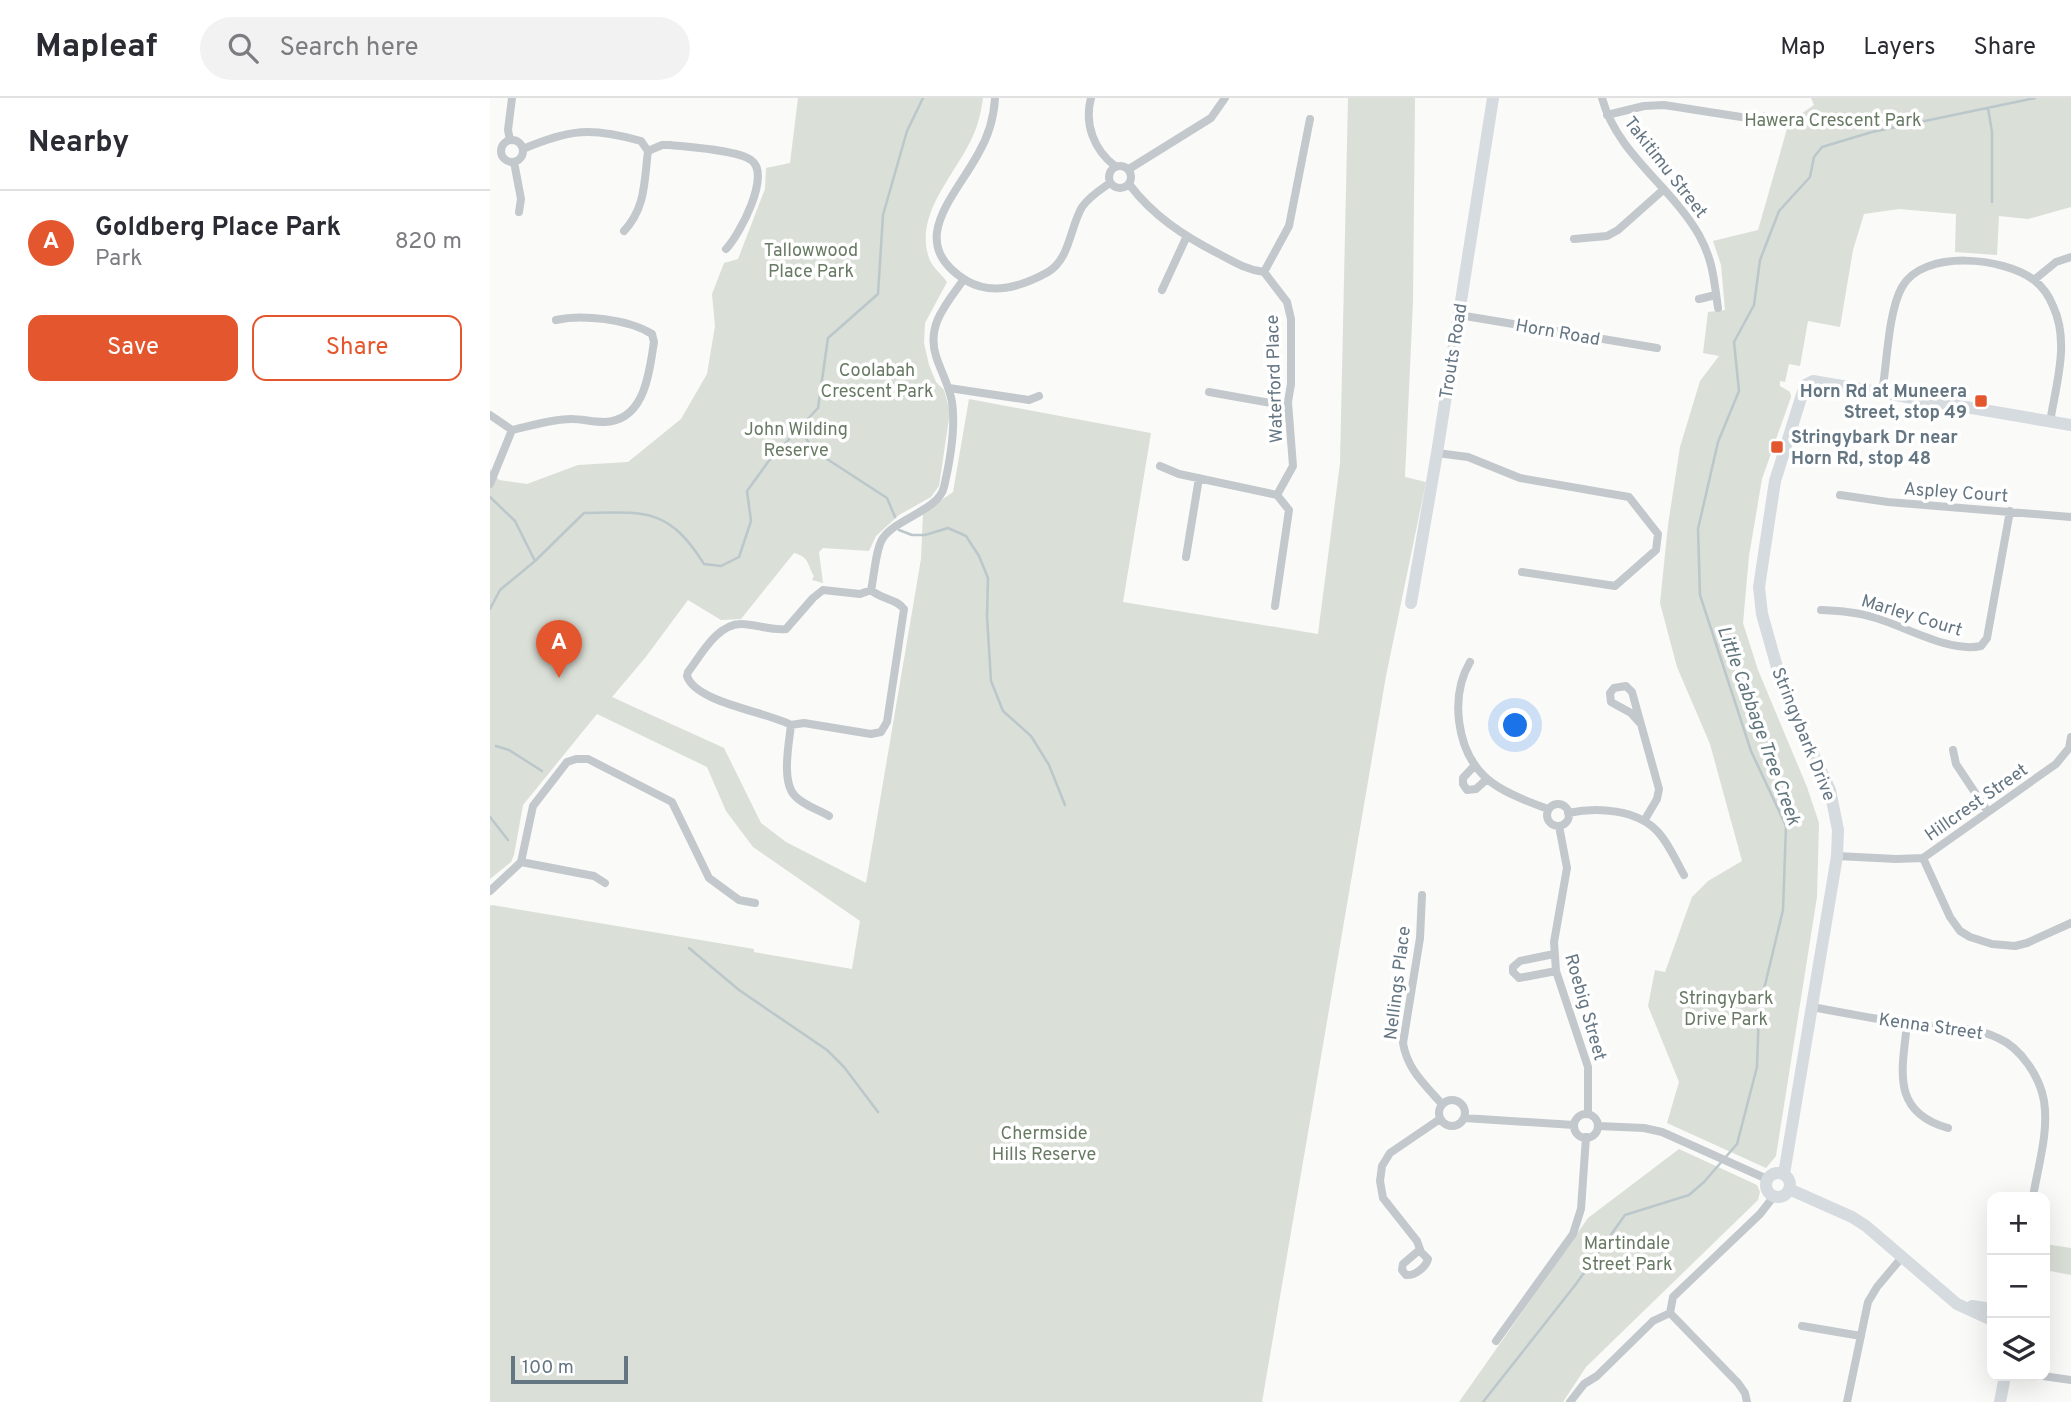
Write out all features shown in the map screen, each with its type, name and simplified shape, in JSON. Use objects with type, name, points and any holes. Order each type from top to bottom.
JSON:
[{"type":"street","points":[[510,140],[508,130],[512,98]]},
{"type":"street","points":[[995,98],[992,120],[979,152],[942,211],[936,227],[936,240],[941,255],[964,279],[983,287],[1006,289],[1049,271],[1063,255],[1084,205],[1110,183]]},
{"type":"street","points":[[1091,98],[1088,109],[1091,135],[1105,157],[1115,166]]},
{"type":"street","points":[[1129,169],[1211,118],[1225,98]]},
{"type":"street","name":"Trouts Road","points":[[1411,603],[1493,98]]},
{"type":"street","name":"Takitimu Street","points":[[1602,98],[1615,133],[1699,236],[1714,273],[1718,308]]},
{"type":"street","points":[[1607,115],[1644,106],[1664,106],[1754,119]]},
{"type":"street","points":[[1129,184],[1163,220],[1186,238],[1250,270],[1264,272],[1289,226],[1310,118]]},
{"type":"street","points":[[523,149],[569,132],[590,131],[641,141],[648,151],[640,208],[624,231]]},
{"type":"street","points":[[510,140],[518,142],[523,149],[521,157],[514,162],[506,160],[501,153],[502,146],[510,140]]},
{"type":"street","points":[[648,151],[670,145],[734,154],[752,160],[757,166],[755,194],[736,239],[726,249]]},
{"type":"street","points":[[490,155],[501,153]]},
{"type":"street","points":[[514,162],[521,199],[519,212]]},
{"type":"street","points":[[1122,165],[1129,169],[1132,175],[1129,184],[1119,188],[1110,183],[1109,175],[1115,166],[1122,165]]},
{"type":"street","points":[[1574,239],[1607,236],[1618,230],[1662,190]]},
{"type":"street","points":[[1162,290],[1186,238]]},
{"type":"street","points":[[2034,280],[2056,262],[2071,257]]},
{"type":"street","points":[[2050,422],[2066,329],[2045,291],[2034,280],[1997,264],[1961,261],[1936,263],[1908,279],[1896,301],[1882,393],[2050,422],[2071,425]]},
{"type":"street","name":"Waterford Place","points":[[1264,272],[1287,302],[1291,319],[1291,384],[1288,402],[1293,466],[1277,495]]},
{"type":"street","points":[[871,590],[880,540],[900,521],[933,503],[942,494],[953,422],[949,388],[935,354],[933,335],[938,314],[964,279]]},
{"type":"street","points":[[1699,299],[1716,295]]},
{"type":"street","name":"Horn Road","points":[[1458,315],[1657,348]]},
{"type":"street","points":[[490,415],[512,430],[569,419],[605,422],[618,419],[632,410],[643,397],[654,342],[652,334],[626,323],[572,316],[556,320]]},
{"type":"street","name":"Stringybark Drive","points":[[1784,1174],[1837,856],[1838,830],[1830,790],[1784,692],[1762,614],[1759,587],[1762,555],[1775,481],[1807,382],[1882,393]]},
{"type":"street","points":[[949,388],[1029,400],[1039,396]]},
{"type":"street","points":[[1209,392],[1276,404],[1288,402]]},
{"type":"street","points":[[490,484],[512,430]]},
{"type":"street","points":[[1437,453],[1468,457],[1520,478],[1629,497],[1658,534],[1656,550],[1615,586],[1522,572]]},
{"type":"street","points":[[1160,466],[1199,478],[1277,495],[1289,510],[1275,606]]},
{"type":"street","points":[[1186,557],[1199,478]]},
{"type":"street","name":"Aspley Court","points":[[1840,495],[1888,502],[2071,517]]},
{"type":"street","name":"Marley Court","points":[[1821,610],[1875,617],[1966,648],[1981,646],[1987,638],[2010,511]]},
{"type":"street","points":[[823,590],[860,594],[871,590],[879,597],[901,604],[904,609],[885,727],[881,732],[871,734],[804,723],[791,725],[783,719],[742,710],[698,689],[688,680],[688,672],[727,627],[741,624],[786,629],[823,590]]},
{"type":"street","points":[[1470,662],[1460,683],[1459,708],[1462,735],[1475,765],[1487,779],[1548,809],[1561,805],[1568,813]]},
{"type":"street","points":[[1640,723],[1631,713],[1611,702],[1610,693],[1614,688],[1622,685],[1630,688],[1659,789],[1657,799],[1644,821]]},
{"type":"street","points":[[791,725],[787,768],[794,796],[829,816]]},
{"type":"street","name":"Hillcrest Street","points":[[1837,856],[1923,858],[2056,764],[2070,748],[2071,737]]},
{"type":"street","points":[[1953,750],[1956,764],[1988,812]]},
{"type":"street","points":[[490,891],[521,862],[533,806],[567,762],[589,759],[672,802],[709,878],[739,900],[755,903]]},
{"type":"street","points":[[1475,765],[1463,778],[1464,787],[1467,790],[1476,789],[1487,779]]},
{"type":"street","name":"Roebig Street","points":[[1548,809],[1548,821],[1559,826],[1567,868],[1554,942],[1556,971],[1588,1067],[1588,1114]]},
{"type":"street","points":[[1568,813],[1601,811],[1644,821],[1663,838],[1684,875]]},
{"type":"street","points":[[1559,826],[1565,823],[1568,813]]},
{"type":"street","points":[[1923,858],[1950,917],[1960,931],[1970,937],[1992,944],[2015,946],[2071,923]]},
{"type":"street","points":[[521,862],[594,876],[605,883]]},
{"type":"street","name":"Nellings Place","points":[[1422,895],[1420,938],[1403,1043],[1405,1055],[1416,1075],[1442,1104],[1453,1100],[1461,1103],[1465,1110],[1464,1118]]},
{"type":"street","points":[[1554,954],[1520,961],[1513,967],[1513,972],[1519,978],[1556,971]]},
{"type":"street","name":"Kenna Street","points":[[1812,1007],[1907,1024],[1991,1035],[2008,1043],[2029,1065],[2040,1085],[2045,1112],[2034,1192]]},
{"type":"street","points":[[1907,1024],[1902,1074],[1904,1093],[1922,1117],[1948,1128]]},
{"type":"street","points":[[1442,1104],[1440,1119],[1446,1125],[1454,1126],[1464,1118],[1574,1125]]},
{"type":"street","points":[[1588,1114],[1596,1120],[1598,1126],[1593,1135],[1586,1137],[1578,1134],[1574,1125],[1577,1118],[1588,1114]]},
{"type":"street","points":[[1421,1252],[1417,1241],[1383,1198],[1381,1173],[1385,1158],[1390,1153],[1440,1119]]},
{"type":"street","points":[[1598,1126],[1662,1132],[1767,1179]]},
{"type":"street","points":[[1496,1341],[1573,1234],[1581,1209],[1586,1137]]},
{"type":"street","points":[[1670,1313],[1673,1297],[1760,1214],[1774,1196],[1785,1195],[1790,1189],[1790,1182],[1784,1174],[1777,1173],[1767,1179]]},
{"type":"street","points":[[1767,1179],[1766,1187],[1774,1196]]},
{"type":"street","points":[[1790,1189],[1852,1217],[1903,1256],[1957,1304],[1988,1318]]},
{"type":"street","points":[[1847,1402],[1868,1302],[1903,1256]]},
{"type":"street","points":[[1957,1304],[1987,1309]]},
{"type":"street","points":[[1570,1402],[1584,1384],[1597,1376],[1653,1321],[1670,1313]]},
{"type":"street","points":[[1670,1313],[1738,1383],[1747,1402]]},
{"type":"street","points":[[1801,1326],[1861,1336]]},
{"type":"street","points":[[2050,1377],[2071,1380]]},
{"type":"street","points":[[2000,1402],[2004,1381]]},
{"type":"green space","name":"Chermside Hills Reserve","points":[[798,98],[983,98],[973,135],[939,195],[927,224],[929,259],[947,282],[925,323],[924,343],[929,365],[936,382],[944,390],[950,412],[939,486],[931,497],[899,515],[876,536],[869,551],[823,548],[819,552],[823,583],[812,580],[814,576],[807,562],[794,553],[741,619],[721,620],[688,600],[612,697],[724,748],[761,823],[786,842],[866,883],[921,559],[923,513],[953,492],[969,399],[1151,433],[1123,602],[1318,634],[1340,463],[1348,98],[1415,98],[1413,301],[1405,477],[1426,482],[1386,676],[1262,1402],[490,1402],[490,906],[754,949],[754,952],[852,969],[860,921],[753,847],[726,811],[707,767],[597,714],[523,805],[511,862],[490,879],[490,469],[499,480],[527,484],[578,465],[628,462],[681,419],[707,374],[715,326],[712,294],[724,263],[738,259],[765,189],[766,168],[790,163]]},
{"type":"green space","points":[[1811,98],[2071,98],[2071,207],[2028,219],[1999,216],[1997,255],[1955,252],[1956,214],[1899,209],[1864,214],[1853,250],[1840,327],[1808,321],[1800,366],[1789,364],[1785,382],[1780,381],[1780,386],[1790,392],[1791,397],[1762,479],[1749,556],[1743,623],[1758,670],[1807,787],[1819,823],[1817,897],[1776,1156],[1766,1168],[1667,1123],[1679,1082],[1648,1006],[1655,970],[1665,972],[1692,897],[1708,881],[1742,861],[1710,744],[1677,667],[1660,603],[1680,447],[1700,381],[1719,356],[1703,353],[1708,312],[1725,310],[1721,265],[1713,241],[1758,230],[1787,129],[1760,123],[1763,112],[1795,118],[1814,105]]},
{"type":"green space","name":"Martindale Street Park","points":[[1679,1149],[1757,1185],[1760,1192],[1758,1200],[1586,1367],[1563,1402],[1459,1402],[1588,1218]]},
{"type":"green space","points":[[2050,1245],[2071,1248],[2071,1275],[2050,1271]]},
{"type":"waterway","points":[[490,609],[500,590],[535,561],[584,513],[623,513],[653,517],[679,532],[704,564],[721,566],[739,557],[751,521],[747,491],[768,462],[818,408],[828,338],[878,294],[883,215],[907,131],[923,98]]},
{"type":"waterway","name":"Little Cabbage Tree Creek","points":[[1483,1402],[1576,1284],[1625,1215],[1689,1195],[1737,1144],[1757,1067],[1759,1010],[1783,910],[1786,826],[1751,751],[1700,595],[1698,529],[1718,442],[1739,391],[1734,342],[1754,305],[1760,260],[1779,211],[1810,177],[1814,157],[1822,147],[1872,132],[2035,98]]},
{"type":"waterway","points":[[1988,108],[1992,132],[1992,202]]},
{"type":"waterway","points":[[799,429],[810,444],[827,459],[887,498],[895,517]]},
{"type":"waterway","points":[[490,497],[515,521],[535,561]]},
{"type":"waterway","points":[[899,530],[912,535],[925,535],[948,528],[966,536],[979,556],[988,578],[987,616],[991,681],[1003,711],[1031,736],[1049,765],[1065,805]]},
{"type":"waterway","points":[[496,746],[509,750],[542,771]]},
{"type":"waterway","points":[[490,817],[508,840]]},
{"type":"waterway","points":[[689,948],[739,990],[827,1050],[844,1067],[878,1112]]},
{"type":"place","name":"Horn Rd at Muneera Street, stop 49","points":[[1981,401]]},
{"type":"place","name":"Stringybark Dr near Horn Rd, stop 48","points":[[1777,447]]},
{"type":"place","name":"Goldberg Place Park","points":[[559,678]]},
{"type":"park label","name":"Hawera Crescent Park","points":[[1833,120]]},
{"type":"park label","name":"Tallowwood Place Park","points":[[811,260]]},
{"type":"park label","name":"Coolabah Crescent Park","points":[[877,380]]},
{"type":"park label","name":"John Wilding Reserve","points":[[796,439]]},
{"type":"park label","name":"Stringybark Drive Park","points":[[1726,1008]]}]
